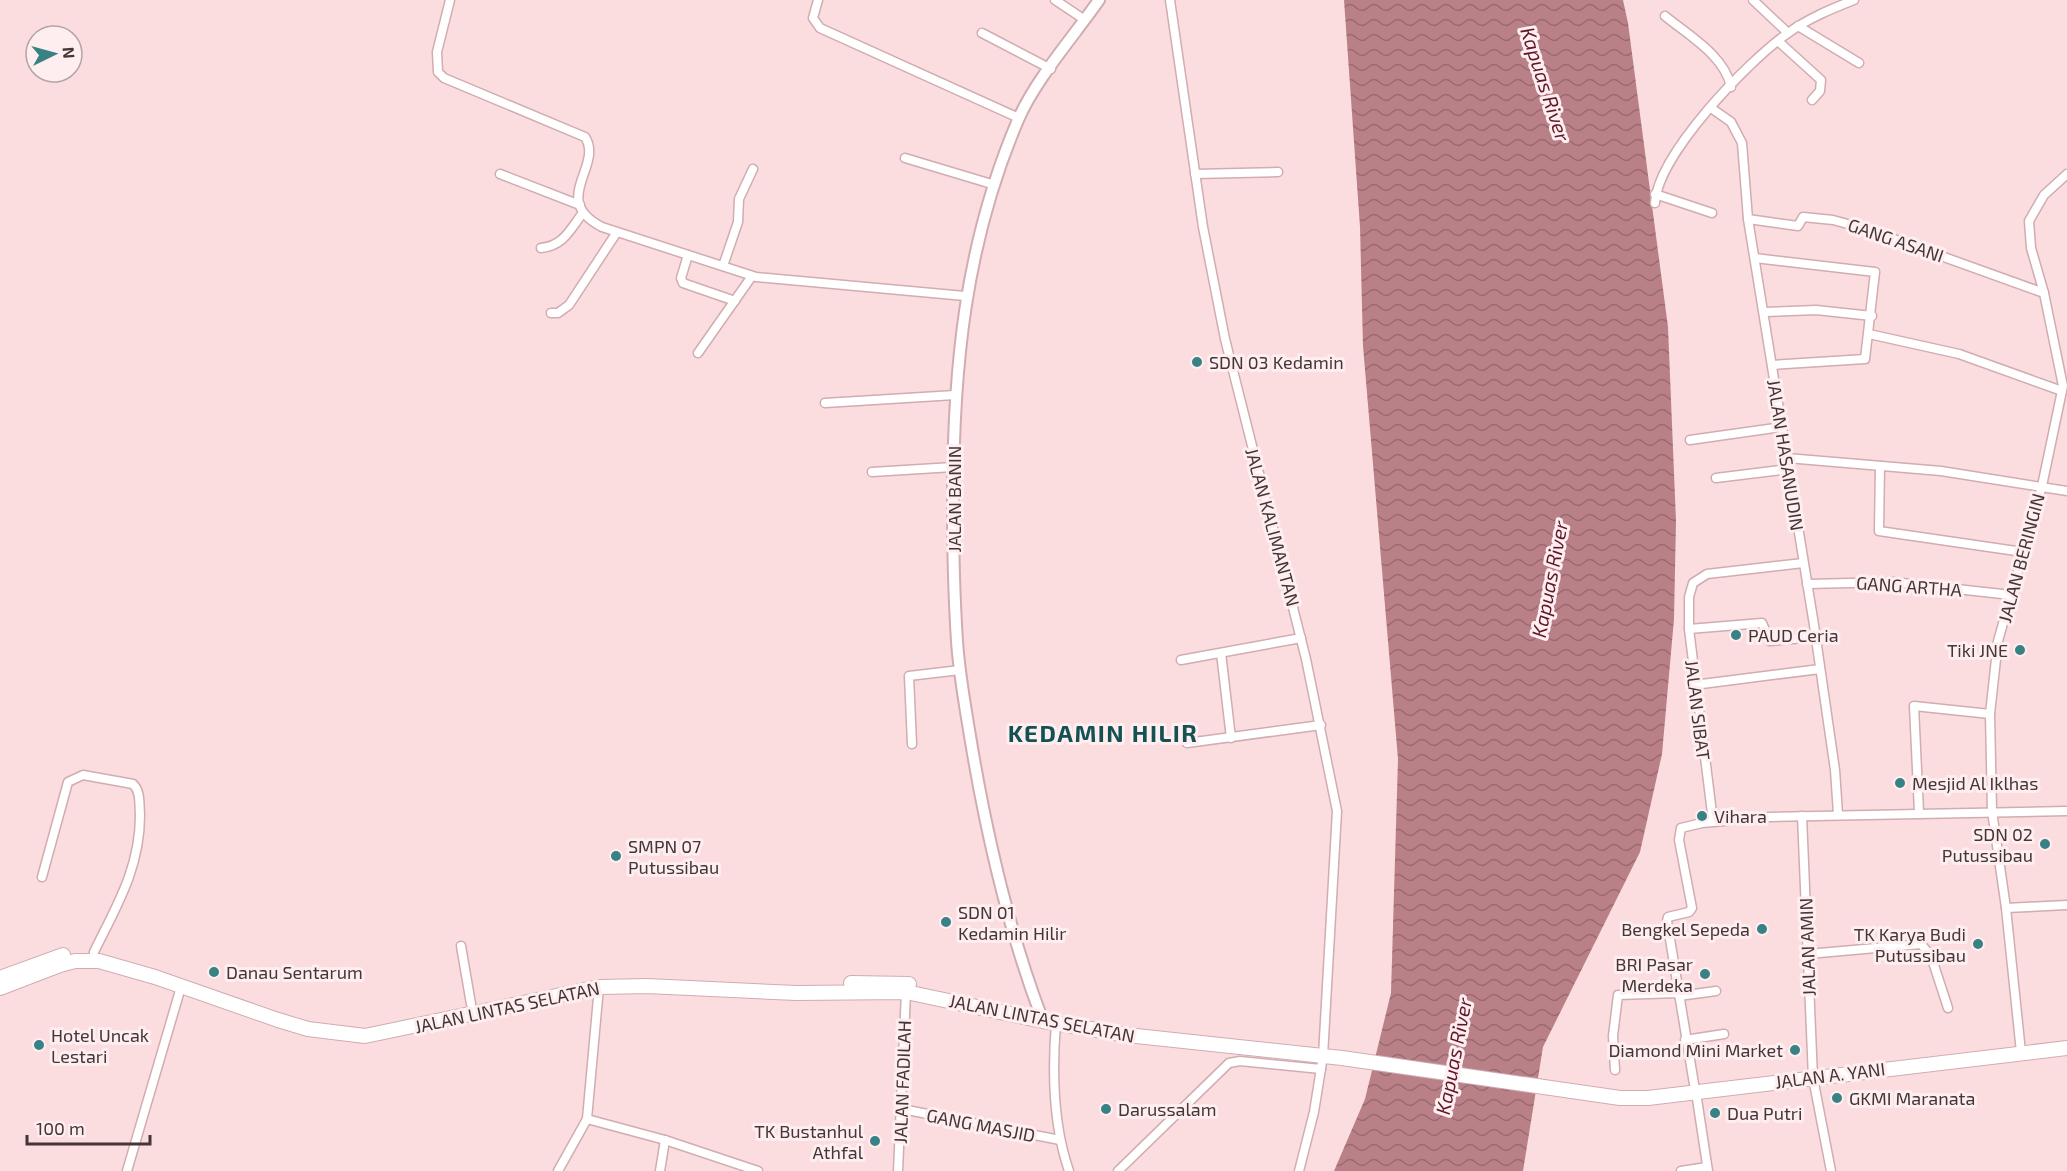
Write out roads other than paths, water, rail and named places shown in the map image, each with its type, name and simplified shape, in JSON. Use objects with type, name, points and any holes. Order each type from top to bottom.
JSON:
[{"type":"highway","name":"JALAN LINTAS SELATAN","points":[[0,978],[68,953],[94,952],[135,962],[279,1011],[350,1027],[384,1025],[471,1004],[599,987],[906,992],[1054,1020],[1143,1031],[1147,1036],[1322,1062],[1342,1058]]},
{"type":"highway","name":"JALAN LINTAS SELATAN","points":[[0,988],[60,965],[87,960],[133,970],[278,1020],[347,1035],[384,1033],[571,983],[614,979],[768,989],[904,983],[1054,1020]]},
{"type":"highway","name":"JALAN A. YANI","points":[[1342,1058],[1593,1095],[1648,1098],[2067,1048]]},
{"type":"street","points":[[450,0],[437,52],[438,72],[444,78],[585,137],[590,150],[579,193],[581,209],[586,220],[752,276],[965,296]]},
{"type":"street","points":[[818,0],[813,18],[820,28],[1019,118]]},
{"type":"street","points":[[1055,0],[1085,20]]},
{"type":"street","name":"JALAN BANIN","points":[[1069,1171],[1060,1140],[1054,1020],[996,869],[974,757],[960,670],[955,604],[953,467],[955,394],[965,296],[995,185],[1019,118],[1099,0]]},
{"type":"street","name":"JALAN KALIMANTAN","points":[[1170,0],[1195,174],[1225,339],[1301,638],[1321,725],[1337,811],[1322,1062],[1314,1112],[1299,1171]]},
{"type":"street","points":[[1753,0],[1788,33]]},
{"type":"street","points":[[1712,213],[1655,199],[1664,171],[1679,147],[1711,108],[1778,41],[1821,12],[1854,0]]},
{"type":"street","points":[[1665,16],[1712,56],[1726,73],[1731,87]]},
{"type":"street","points":[[1798,26],[1859,63]]},
{"type":"street","points":[[982,33],[1051,69]]},
{"type":"street","points":[[1778,41],[1821,80],[1820,91],[1812,100]]},
{"type":"street","name":"JALAN HASANUDIN","points":[[1711,108],[1731,122],[1742,143],[1748,219],[1816,637],[1835,770],[1838,814]]},
{"type":"street","points":[[905,158],[995,185]]},
{"type":"street","points":[[723,266],[738,222],[739,199],[753,169]]},
{"type":"street","points":[[1195,174],[1278,172]]},
{"type":"street","points":[[500,174],[581,209]]},
{"type":"street","points":[[2067,174],[2044,195],[2029,221],[2029,240],[2044,293],[2061,370],[2062,391],[2042,486],[2067,491]]},
{"type":"street","points":[[541,248],[550,247],[562,241],[581,209]]},
{"type":"street","name":"GANG ASANI","points":[[1748,219],[1798,226],[1803,217],[1850,224],[2044,293]]},
{"type":"street","points":[[551,313],[558,313],[569,305],[617,232]]},
{"type":"street","points":[[688,255],[681,278],[683,283],[735,301]]},
{"type":"street","points":[[1755,258],[1875,272],[1872,316],[1865,359],[1772,364]]},
{"type":"street","points":[[698,353],[752,276]]},
{"type":"street","points":[[1764,312],[1816,310],[1872,316]]},
{"type":"street","points":[[1869,334],[1959,354],[2062,391]]},
{"type":"street","points":[[825,403],[955,394]]},
{"type":"street","points":[[1690,440],[1782,427]]},
{"type":"street","name":"JALAN BERINGIN","points":[[1787,458],[1941,471],[2042,486],[1997,649],[1990,714],[1992,811],[2006,908],[2021,1052]]},
{"type":"street","points":[[1880,466],[1879,531],[2023,552]]},
{"type":"street","points":[[872,472],[953,467]]},
{"type":"street","points":[[1716,478],[1789,470]]},
{"type":"street","name":"JALAN SIBAT","points":[[1713,821],[1694,685],[1689,629],[1689,597],[1693,583],[1701,576],[1803,564]]},
{"type":"street","name":"GANG ARTHA","points":[[1807,584],[1893,582],[2011,595]]},
{"type":"street","points":[[1689,629],[1762,623],[1770,640],[1816,637]]},
{"type":"street","points":[[1181,660],[1301,638]]},
{"type":"street","points":[[1221,653],[1231,738]]},
{"type":"street","points":[[1694,685],[1820,669]]},
{"type":"street","points":[[912,744],[909,676],[960,670]]},
{"type":"street","points":[[1919,812],[1914,706],[1990,714]]},
{"type":"street","points":[[1187,743],[1321,725]]},
{"type":"street","points":[[42,877],[69,782],[83,775],[133,784],[139,797],[138,852],[133,872],[94,952]]},
{"type":"street","points":[[1694,1084],[1667,921],[1671,915],[1689,912],[1692,903],[1678,832],[1687,825],[1713,821],[1838,814],[2067,811]]},
{"type":"street","name":"JALAN AMIN","points":[[1802,816],[1813,1078],[1831,1171]]},
{"type":"street","points":[[2006,908],[2067,905]]},
{"type":"street","points":[[1808,954],[1921,944],[1931,956],[1948,1008]]},
{"type":"street","points":[[461,946],[471,1004]]},
{"type":"street","points":[[127,1171],[181,987]]},
{"type":"street","points":[[558,1171],[587,1119],[599,987]]},
{"type":"street","points":[[1615,1070],[1613,1036],[1618,995],[1716,991]]},
{"type":"street","name":"JALAN FADILAH","points":[[898,1171],[906,992]]},
{"type":"street","points":[[1685,1040],[1724,1034]]},
{"type":"street","points":[[1118,1171],[1229,1063],[1240,1061],[1322,1062]]},
{"type":"street","points":[[1681,1171],[1708,1169],[1697,1099]]},
{"type":"street","name":"GANG MASJID","points":[[902,1109],[1060,1140]]},
{"type":"street","points":[[587,1119],[665,1140],[758,1171]]},
{"type":"street","points":[[660,1171],[665,1140]]},
{"type":"water","name":"Kapuas River","points":[[1344,0],[1623,0],[1628,23],[1668,327],[1676,521],[1674,619],[1662,754],[1640,852],[1543,1047],[1523,1171],[1334,1171],[1365,1099],[1391,993],[1398,759],[1363,346],[1360,227]]},
{"type":"place","name":"SDN 03 Kedamin","points":[[1197,362]]},
{"type":"place","name":"PAUD Ceria","points":[[1736,635]]},
{"type":"place","name":"Tiki JNE","points":[[2020,650]]},
{"type":"place","name":"Mesjid Al Iklhas","points":[[1900,783]]},
{"type":"place","name":"Vihara","points":[[1702,816]]},
{"type":"place","name":"SDN 02 Putussibau","points":[[2045,844]]},
{"type":"place","name":"SMPN 07 Putussibau","points":[[616,856]]},
{"type":"place","name":"SDN 01 Kedamin Hilir","points":[[946,922]]},
{"type":"place","name":"Bengkel Sepeda","points":[[1762,929]]},
{"type":"place","name":"TK Karya Budi Putussibau","points":[[1978,944]]},
{"type":"place","name":"Danau Sentarum","points":[[214,972]]},
{"type":"place","name":"BRI Pasar Merdeka","points":[[1705,974]]},
{"type":"place","name":"Hotel Uncak Lestari","points":[[39,1045]]},
{"type":"place","name":"Diamond Mini Market","points":[[1795,1050]]},
{"type":"place","name":"GKMI Maranata","points":[[1837,1098]]},
{"type":"place","name":"Darussalam","points":[[1106,1109]]},
{"type":"place","name":"Dua Putri","points":[[1715,1113]]},
{"type":"place","name":"TK Bustanhul Athfal","points":[[875,1141]]},
{"type":"district","name":"KEDAMIN HILIR","points":[[1103,732]]}]
